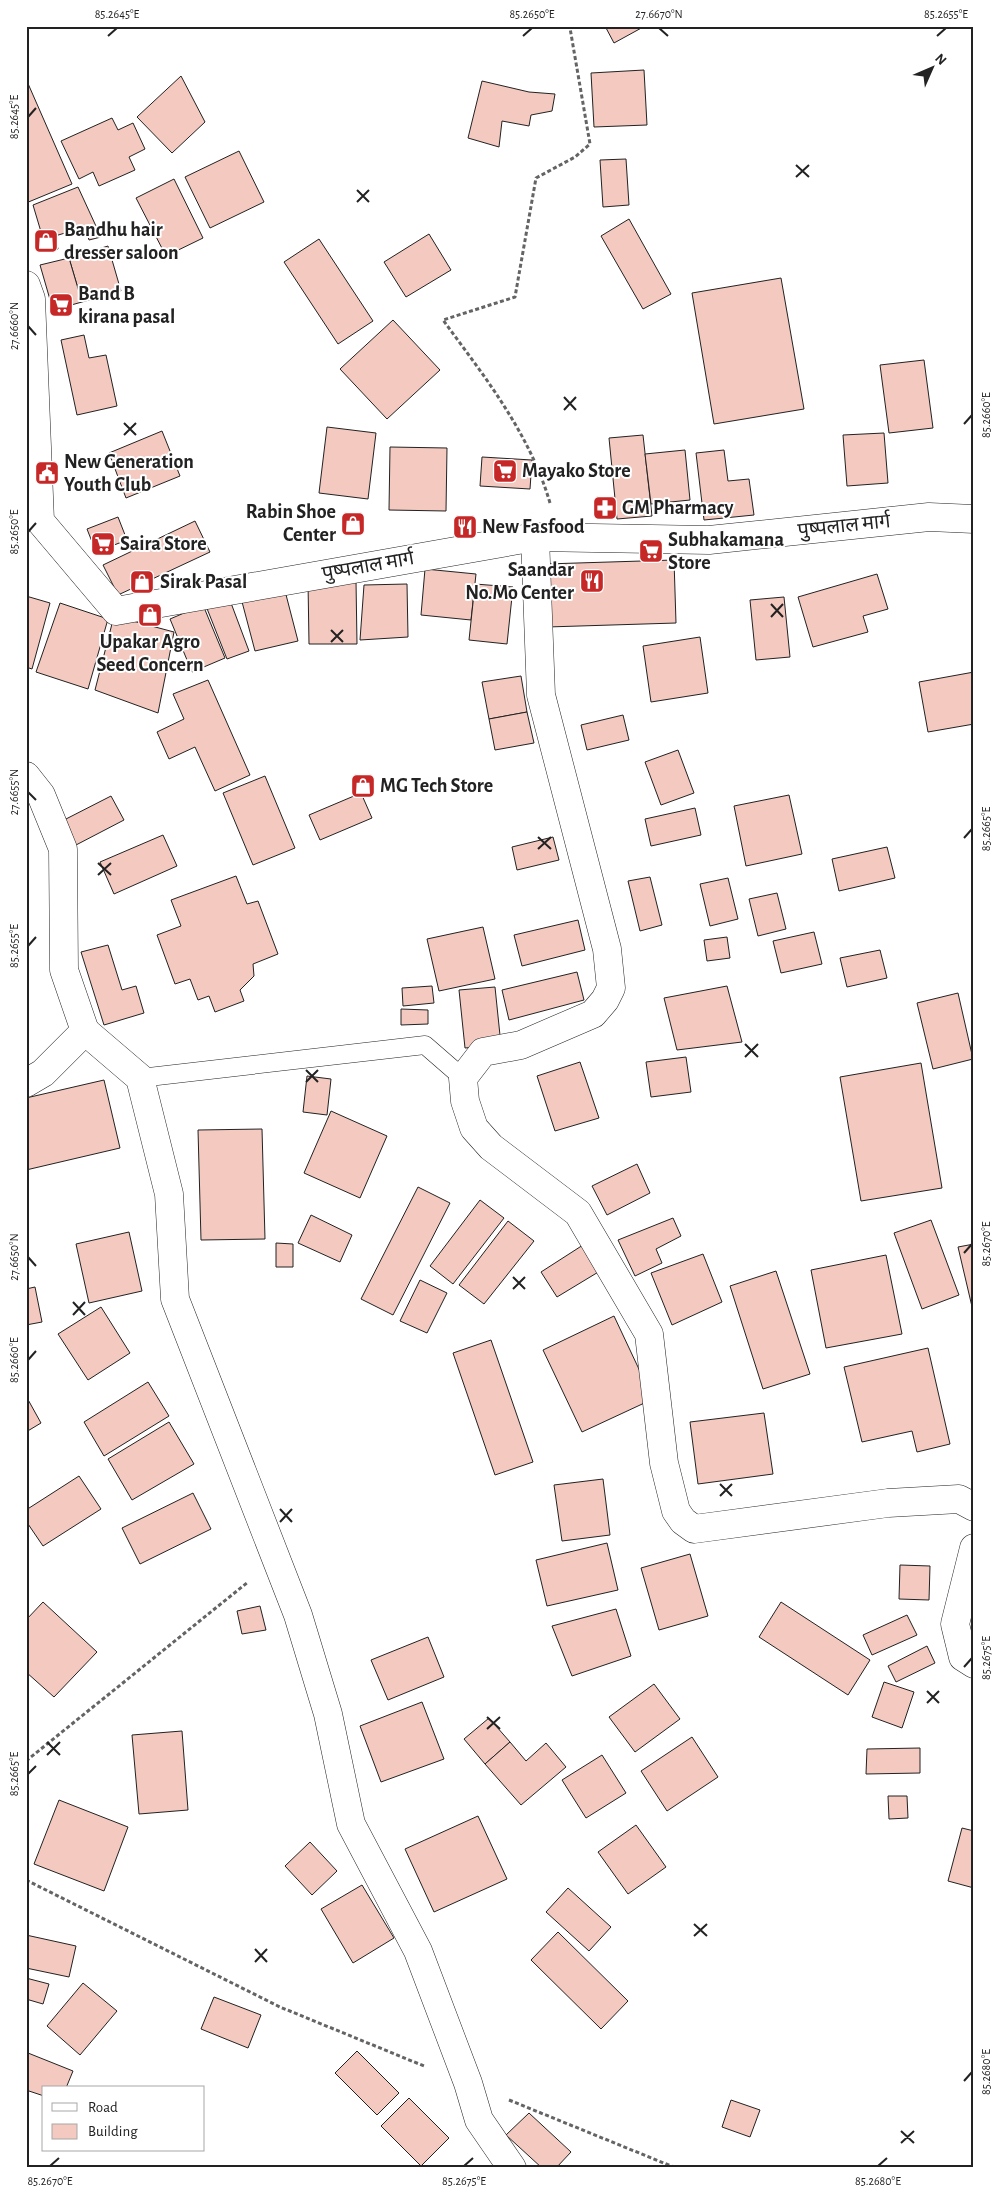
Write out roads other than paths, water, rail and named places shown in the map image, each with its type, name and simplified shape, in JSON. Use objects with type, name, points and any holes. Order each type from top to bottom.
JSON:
[{"type":"street","name":"पुष्पलाल मार्ग","points":[[28,297],[40,521],[116,611],[547,537],[709,540],[929,517],[974,519]]},
{"type":"street","points":[[547,537],[541,695],[607,949],[611,988],[605,1000],[593,1014],[521,1045],[483,1052],[463,1078],[465,1101],[474,1128],[491,1147],[578,1213],[649,1334],[664,1463],[676,1511],[683,1521],[694,1529],[888,1503],[959,1499],[974,1507]]},
{"type":"street","points":[[26,776],[41,795],[63,849],[64,970],[85,1031],[140,1078],[169,1194],[175,1300],[298,1615],[328,1714],[351,1824],[418,1951],[468,2083],[479,2120],[512,2168]]},
{"type":"street","points":[[26,1083],[43,1073],[85,1031]]},
{"type":"street","points":[[974,1548],[955,1624],[963,1656],[974,1664]]},
{"type":"lane","points":[[140,1078],[425,1045],[463,1078]]},
{"type":"place","name":"Bandhu hair dresser saloon","points":[[46,241]]},
{"type":"place","name":"Band B kirana pasal","points":[[61,305]]},
{"type":"place","name":"Mayako Store","points":[[505,471]]},
{"type":"place","name":"New Generation Youth Club","points":[[47,473]]},
{"type":"place","name":"GM Pharmacy","points":[[605,508]]},
{"type":"place","name":"Rabin Shoe Center","points":[[353,524]]},
{"type":"place","name":"New Fasfood","points":[[465,527]]},
{"type":"place","name":"Saira Store","points":[[103,544]]},
{"type":"place","name":"Subhakamana Store","points":[[651,551]]},
{"type":"place","name":"Saandar No.Mo Center","points":[[592,581]]},
{"type":"place","name":"Sirak Pasal","points":[[142,582]]},
{"type":"place","name":"Upakar Agro Seed Concern","points":[[150,615]]},
{"type":"place","name":"MG Tech Store","points":[[363,786]]}]
